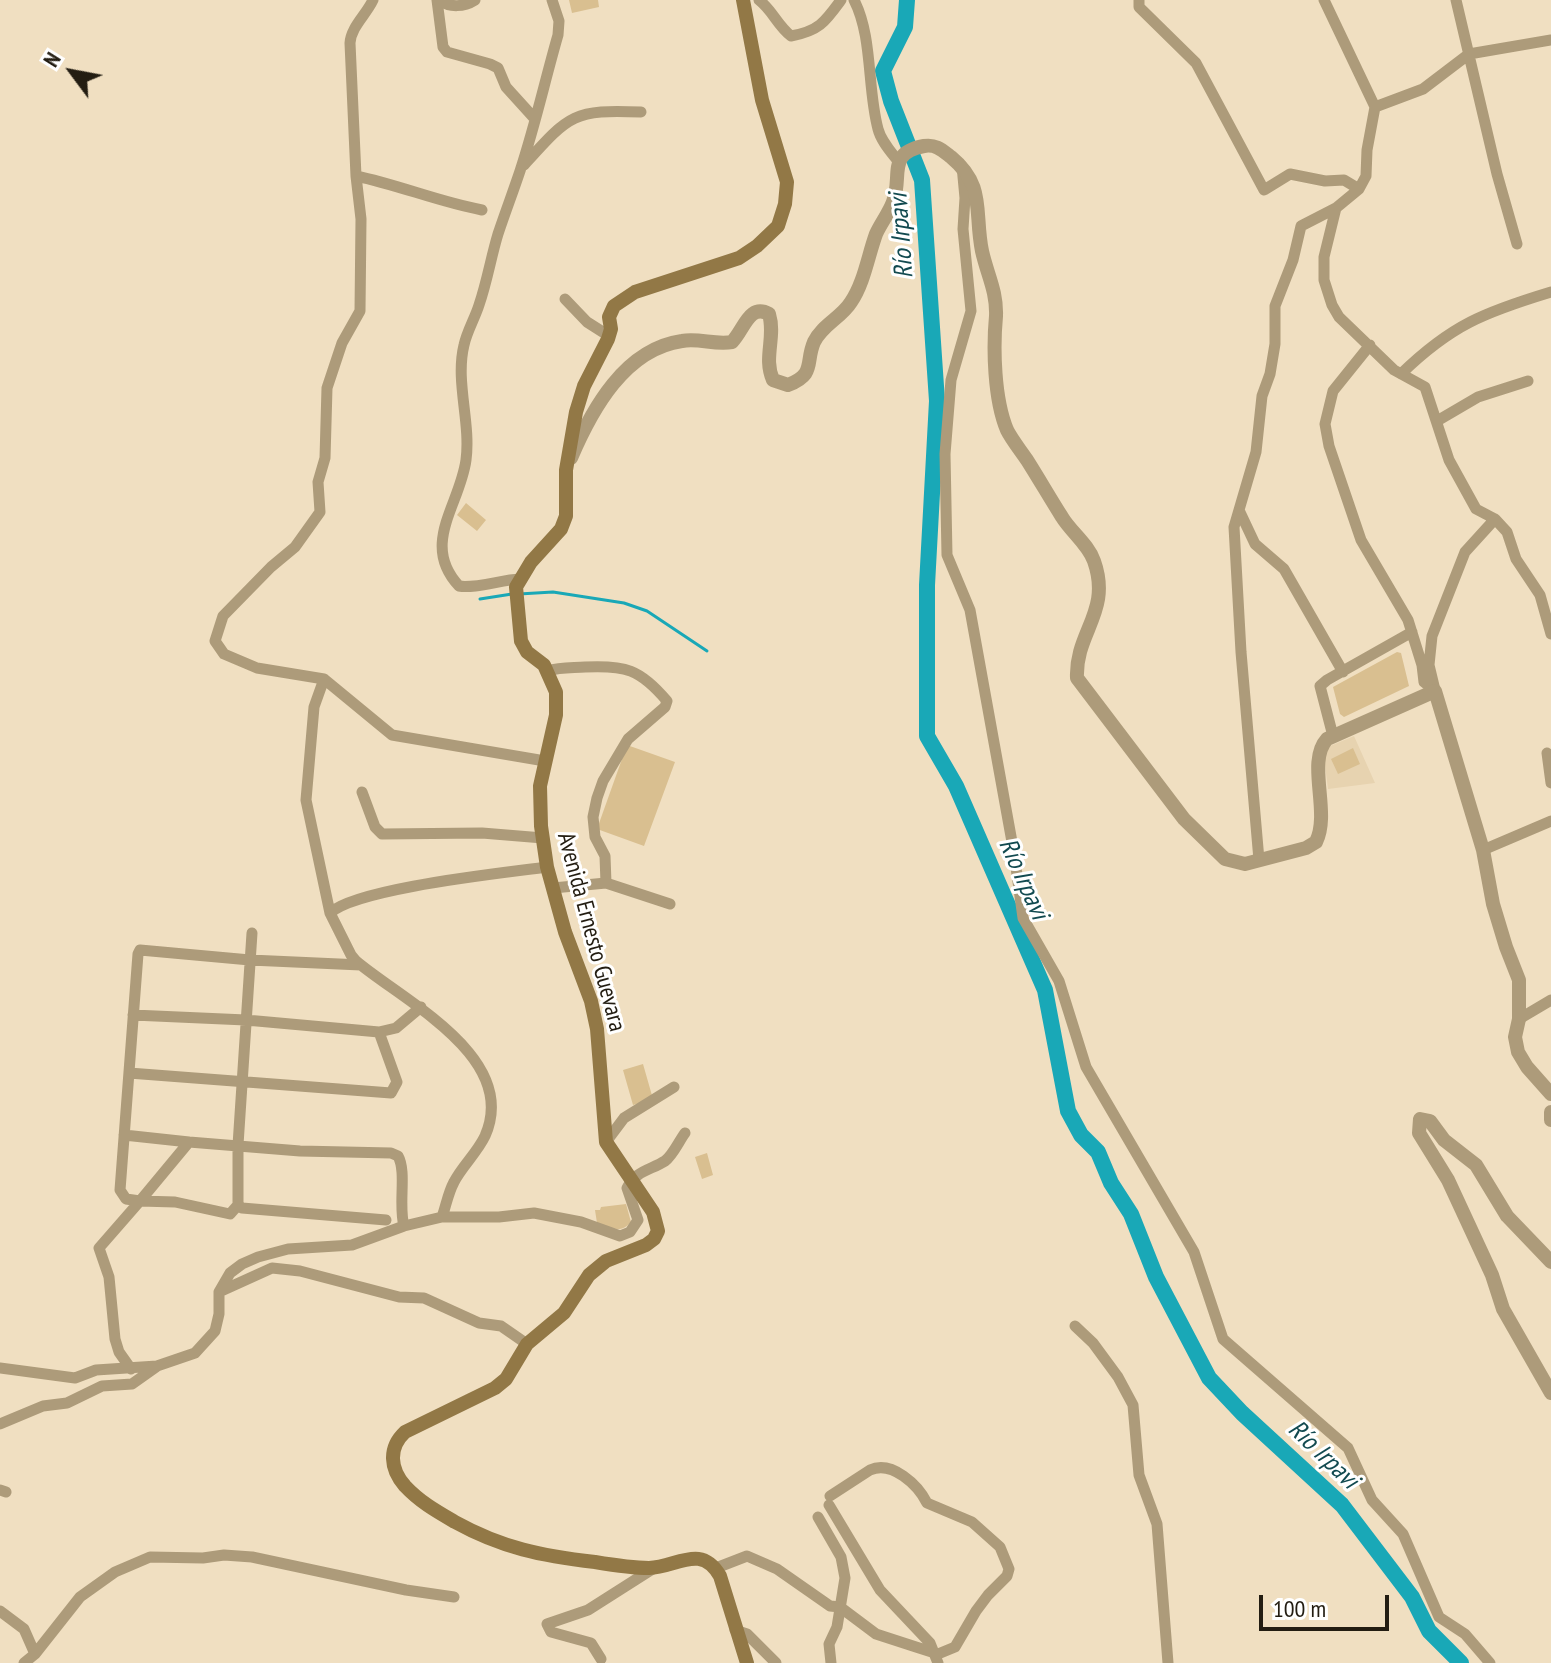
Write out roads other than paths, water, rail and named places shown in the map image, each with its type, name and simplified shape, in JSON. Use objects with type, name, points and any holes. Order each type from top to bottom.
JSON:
[{"type":"main road","points":[[548,671],[527,652],[521,641],[517,589],[561,529],[566,516],[566,470],[584,386],[609,336],[609,317],[614,306],[635,292],[739,258],[778,226],[785,204],[787,182],[762,100],[743,0]]},
{"type":"main road","name":"Avenida Ernesto Guevara","points":[[548,671],[556,692],[556,715],[545,761],[539,807],[547,867],[565,932],[591,1001],[597,1029],[606,1142],[653,1212],[658,1231],[646,1245],[606,1261],[589,1275],[554,1323],[527,1344],[506,1379],[495,1388],[400,1437],[393,1451],[393,1465],[397,1476],[427,1506],[499,1544],[545,1556],[654,1568],[692,1558],[704,1559],[716,1568]]},
{"type":"main road","points":[[716,1568],[747,1663]]},
{"type":"street","points":[[373,0],[351,32],[356,176],[361,219],[360,311],[342,343],[327,388],[325,458],[318,482],[320,512],[295,547],[223,616],[215,641],[224,654],[257,668],[324,679],[392,735],[545,761]]},
{"type":"street","points":[[438,0],[451,5],[467,5],[475,0]]},
{"type":"street","points":[[438,0],[443,47],[447,52],[498,68],[506,87],[535,119]]},
{"type":"street","points":[[517,589],[494,581],[459,586],[448,572],[442,554],[442,539],[444,523],[464,475],[467,456],[462,375],[464,344],[479,306],[498,235],[521,168],[560,28],[552,0]]},
{"type":"street","points":[[759,0],[772,10],[778,25],[791,36],[808,33],[823,24],[841,0]]},
{"type":"street","points":[[566,470],[592,416],[613,385],[631,363],[654,348],[685,340],[732,342],[749,317],[763,311],[769,314],[774,330],[768,366],[773,380],[788,385],[807,373],[813,343],[855,295],[877,232],[895,196],[900,158],[879,132],[867,65],[863,17],[854,0]]},
{"type":"street","points":[[1139,0],[1139,7],[1147,17],[1196,63],[1264,190],[1290,174],[1325,181],[1344,180],[1359,189]]},
{"type":"street","points":[[1259,860],[1234,527],[1256,452],[1262,396],[1270,374],[1275,344],[1275,306],[1293,260],[1301,226],[1336,208],[1359,189],[1366,176],[1375,107],[1324,0]]},
{"type":"street","points":[[1456,0],[1517,244]]},
{"type":"street","points":[[1375,107],[1423,89],[1469,54],[1551,40]]},
{"type":"street","points":[[521,168],[559,126],[574,116],[614,111],[641,112]]},
{"type":"street","points":[[900,158],[920,146],[939,147],[962,166],[977,196],[982,252],[997,303],[993,352],[1007,430],[1065,522],[1094,559],[1099,601],[1076,660],[1077,678],[1184,819],[1225,859],[1245,864],[1316,842],[1322,826],[1319,756],[1322,744],[1333,736],[1435,691]]},
{"type":"street","points":[[962,166],[965,198],[963,229],[971,311],[951,380],[945,454],[947,555],[970,610],[1023,918],[1059,981],[1086,1067],[1194,1252],[1223,1339],[1348,1448],[1372,1500],[1403,1534],[1439,1617],[1465,1634],[1490,1663]]},
{"type":"street","points":[[356,176],[399,185],[442,202],[482,210]]},
{"type":"street","points":[[1336,208],[1324,257],[1324,280],[1332,305],[1339,317],[1401,374],[1425,387],[1449,460],[1476,509],[1495,519],[1507,532],[1516,559],[1540,595],[1551,634]]},
{"type":"street","points":[[1401,374],[1441,338],[1474,319],[1551,292]]},
{"type":"street","points":[[565,299],[587,322],[609,336]]},
{"type":"street","points":[[1370,345],[1333,391],[1325,424],[1329,446],[1361,540],[1412,632],[1424,682],[1435,691]]},
{"type":"street","points":[[1437,421],[1478,397],[1528,381]]},
{"type":"street","points":[[1239,510],[1255,544],[1284,569],[1343,672]]},
{"type":"street","points":[[1495,519],[1465,552],[1432,636],[1429,665],[1483,850],[1497,918],[1519,980],[1519,1019],[1515,1037],[1518,1052],[1551,1094]]},
{"type":"street","points":[[1333,736],[1320,686],[1412,632]]},
{"type":"street","points":[[548,671],[610,665],[626,668],[641,675],[667,701],[665,707],[628,739],[603,781],[597,798],[593,817],[595,837],[605,856],[606,883]]},
{"type":"street","points":[[324,679],[314,707],[311,758],[305,789],[320,876],[330,913],[351,955],[421,1007],[467,1050],[480,1071],[491,1099],[491,1112],[484,1136],[454,1180],[442,1217]]},
{"type":"street","points":[[1547,753],[1551,783]]},
{"type":"street","points":[[362,792],[375,827],[382,834],[482,833],[543,838]]},
{"type":"street","points":[[1483,850],[1551,821]]},
{"type":"street","points":[[330,913],[338,906],[373,896],[469,877],[547,867]]},
{"type":"street","points":[[553,888],[606,883],[670,904]]},
{"type":"street","points":[[252,933],[250,960],[246,1020],[241,1083],[238,1205],[230,1214],[175,1202],[126,1199],[122,1195],[124,1135],[140,950],[250,960],[361,965]]},
{"type":"street","points":[[1519,1019],[1551,1000]]},
{"type":"street","points":[[133,1015],[246,1020],[379,1032],[396,1028],[421,1007]]},
{"type":"street","points":[[129,1073],[391,1093],[397,1082],[379,1032]]},
{"type":"street","points":[[606,1142],[619,1123],[674,1087]]},
{"type":"street","points":[[1551,1112],[1551,1120]]},
{"type":"street","points":[[1551,1262],[1507,1216],[1476,1165],[1444,1140],[1430,1121],[1420,1119],[1419,1133],[1448,1180],[1492,1275],[1503,1309],[1551,1393]]},
{"type":"street","points":[[0,1368],[75,1378],[96,1370],[157,1366],[195,1353],[208,1341],[215,1331],[219,1314],[219,1292],[230,1273],[242,1264],[258,1257],[312,1246],[329,1248],[352,1245],[404,1226],[442,1217],[499,1217],[534,1213],[581,1222],[620,1236],[630,1232],[638,1220],[627,1188],[631,1179],[667,1160],[685,1133]]},
{"type":"street","points":[[124,1135],[300,1151],[391,1153],[398,1156],[403,1168],[400,1202],[404,1226]]},
{"type":"street","points":[[131,1369],[119,1352],[115,1339],[109,1277],[99,1248],[189,1142]]},
{"type":"street","points":[[238,1205],[242,1208],[386,1220]]},
{"type":"street","points":[[219,1292],[272,1268],[300,1271],[399,1297],[424,1298],[479,1323],[501,1326],[527,1344]]},
{"type":"street","points":[[1075,1326],[1093,1343],[1118,1377],[1133,1405],[1139,1475],[1157,1524],[1168,1663]]},
{"type":"street","points":[[0,1424],[43,1406],[67,1403],[102,1386],[132,1384],[157,1366]]},
{"type":"street","points":[[876,1467],[887,1469],[912,1483],[921,1490],[927,1503],[972,1522],[1000,1547],[1009,1569],[1007,1576],[988,1595],[955,1647],[936,1658],[930,1643],[880,1590],[830,1501],[876,1467]]},
{"type":"street","points":[[818,1517],[844,1566],[844,1592],[837,1627],[829,1644],[831,1663]]},
{"type":"street","points":[[716,1568],[747,1556],[777,1569],[830,1606],[840,1607],[876,1634],[936,1658]]},
{"type":"street","points":[[24,1663],[35,1654],[80,1597],[115,1572],[150,1557],[252,1557],[406,1590],[454,1597]]},
{"type":"street","points":[[601,1659],[591,1643],[551,1632],[547,1624],[588,1610],[654,1568]]},
{"type":"street","points":[[0,1611],[24,1629],[35,1654]]},
{"type":"street","points":[[735,1630],[747,1634],[776,1663]]},
{"type":"waterway","name":"Río Irpavi","points":[[907,0],[905,27],[883,71],[891,101],[922,180],[937,401],[927,585],[927,736],[956,786],[1045,990],[1068,1111],[1081,1135],[1098,1152],[1111,1183],[1131,1214],[1156,1277],[1209,1378],[1242,1413],[1342,1505],[1412,1597],[1429,1631],[1461,1663]]},
{"type":"waterway","points":[[519,594],[553,592],[624,603],[647,611],[707,651]]},
{"type":"waterway","points":[[480,599],[512,594]]}]
